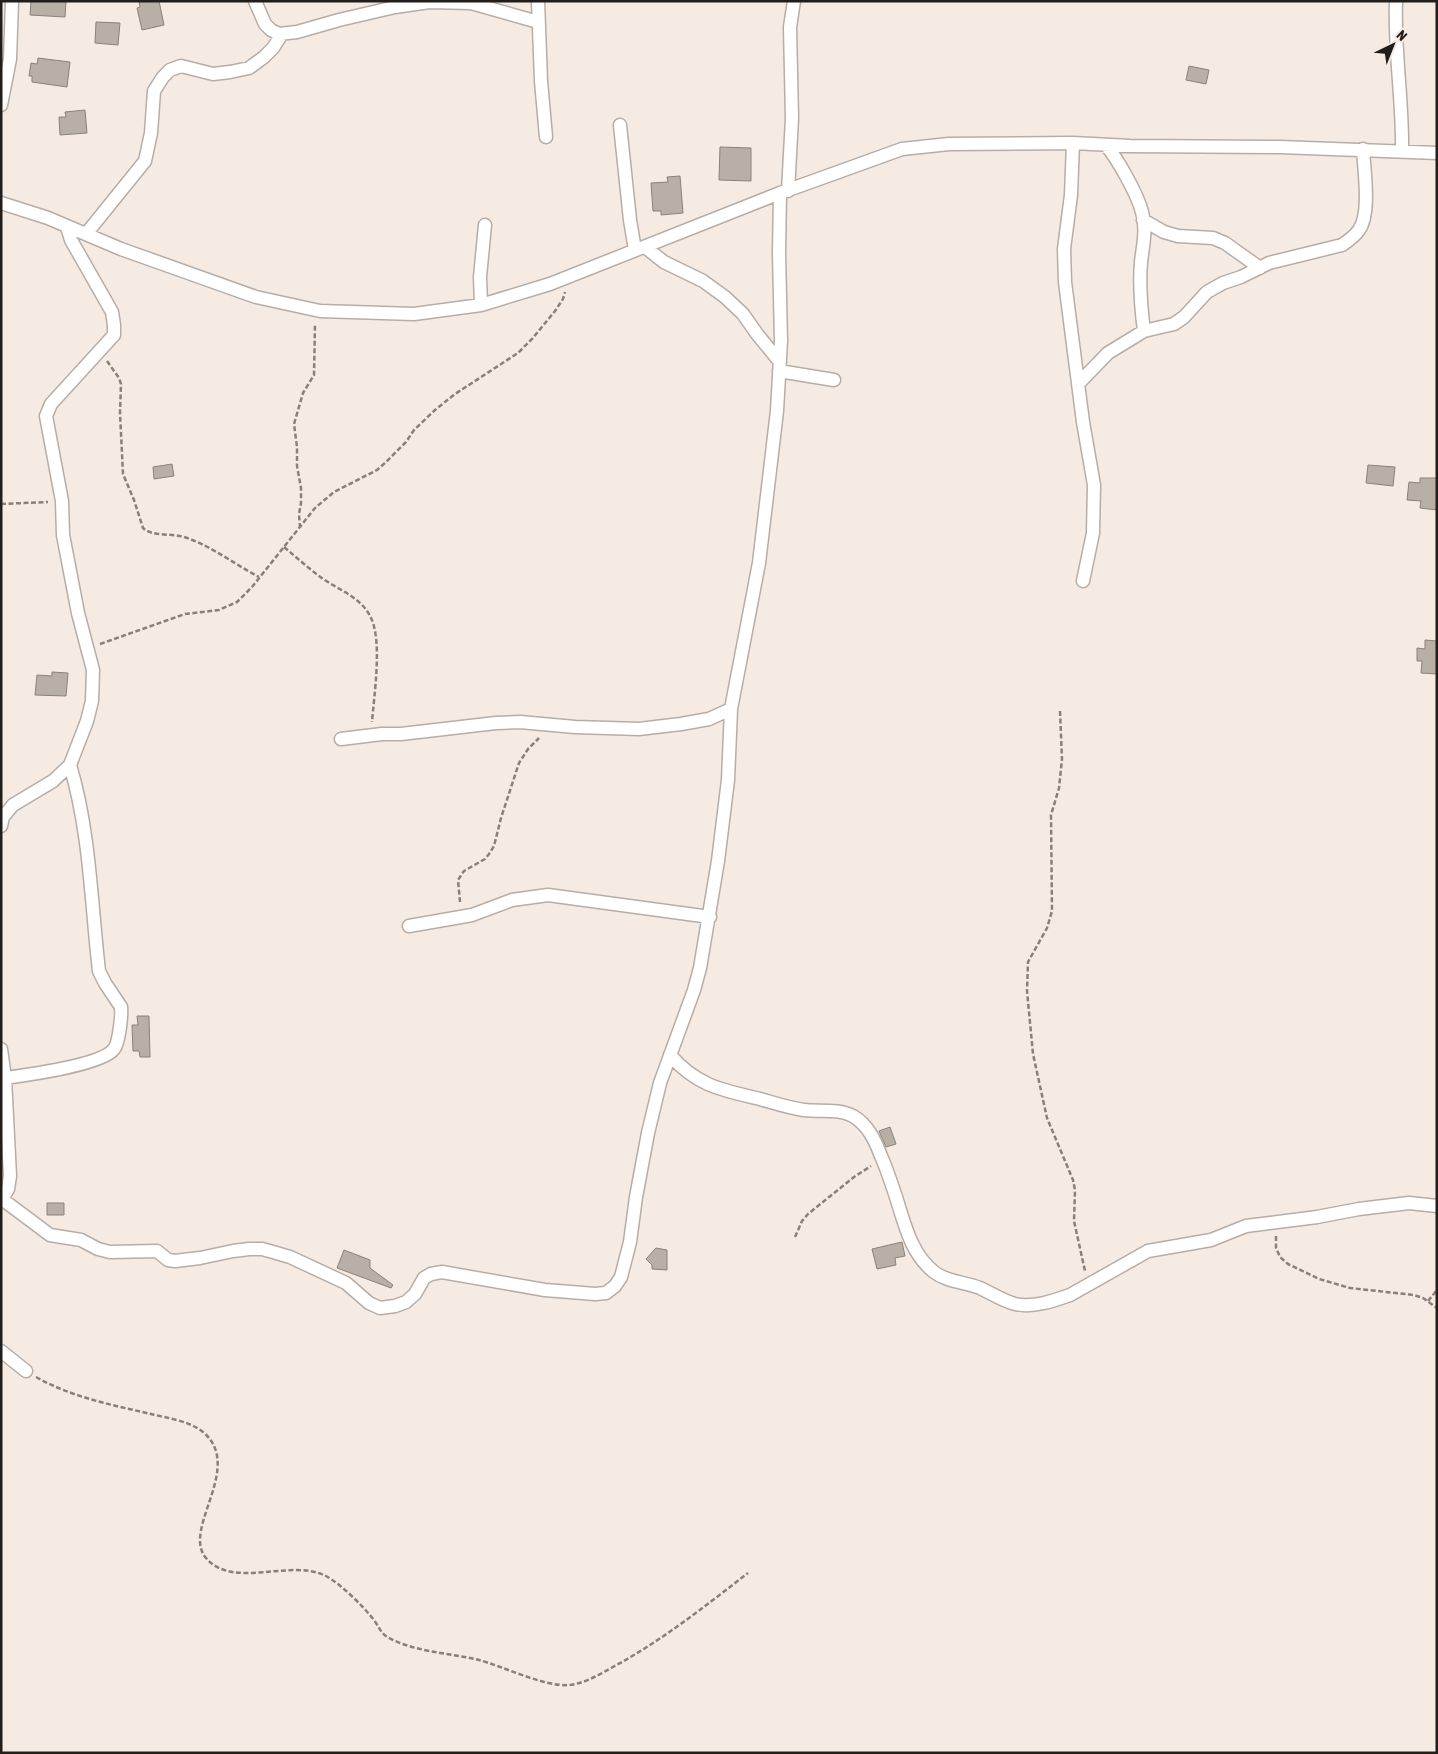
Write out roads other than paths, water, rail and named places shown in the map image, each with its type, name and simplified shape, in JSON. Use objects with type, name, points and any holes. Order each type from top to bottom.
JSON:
[{"type":"street","points":[[1,105],[10,59],[12,1]]},
{"type":"street","points":[[255,1],[265,24],[273,31],[282,34],[298,32],[395,7],[429,2],[471,3],[538,22]]},
{"type":"street","points":[[538,1],[541,81],[546,136]]},
{"type":"street","points":[[1,1049],[5,1078],[10,1154],[10,1176],[3,1194],[50,1235],[81,1240],[104,1251],[157,1251],[168,1260],[175,1261],[249,1249],[262,1249],[290,1257],[346,1283],[369,1303],[380,1308],[406,1302],[415,1294],[424,1278],[431,1274],[442,1272],[545,1290],[595,1294],[606,1293],[615,1286],[621,1277],[627,1257],[648,1133],[660,1083],[694,990],[710,917],[728,780],[730,709],[759,563],[772,459],[780,366],[784,192],[792,118],[790,28],[794,1]]},
{"type":"street","points":[[1396,1],[1396,46],[1402,118],[1402,151]]},
{"type":"street","points":[[86,234],[145,161],[151,133],[154,91],[163,77],[170,70],[181,66],[213,74],[249,68],[273,48],[282,34]]},
{"type":"street","points":[[620,125],[630,220],[640,248],[703,281],[725,297],[743,314],[780,366],[834,380]]},
{"type":"street","points":[[1073,143],[1071,194],[1064,249],[1065,282],[1078,384],[1094,485],[1093,533],[1083,581]]},
{"type":"street","points":[[1,203],[48,218],[130,252],[256,297],[315,310],[414,314],[481,305],[564,278],[784,192],[902,150],[958,144],[1073,143],[1363,149],[1437,153]]},
{"type":"street","points":[[1106,145],[1116,158],[1142,212],[1145,237],[1140,285],[1144,331]]},
{"type":"street","points":[[1078,384],[1108,353],[1144,331],[1174,324],[1184,317],[1207,292],[1223,283],[1288,258],[1342,245],[1360,229],[1364,218],[1366,201],[1363,149]]},
{"type":"street","points":[[1143,220],[1164,232],[1178,236],[1213,238],[1224,243],[1260,268]]},
{"type":"street","points":[[481,305],[480,276],[485,225]]},
{"type":"street","points":[[1,826],[3,817],[12,805],[53,781],[70,765],[88,721],[92,701],[93,670],[78,613],[63,535],[62,501],[46,416],[51,404],[114,335],[114,325],[112,312],[71,240],[66,227]]},
{"type":"street","points":[[341,739],[520,722],[550,726],[639,729],[709,719],[730,709]]},
{"type":"street","points":[[5,1078],[54,1070],[106,1056],[116,1045],[121,1007],[105,983],[100,971],[92,884],[83,824],[70,765]]},
{"type":"street","points":[[409,926],[484,911],[512,900],[548,895],[710,917]]},
{"type":"street","points":[[670,1055],[693,1076],[706,1084],[725,1091],[804,1110],[842,1112],[852,1116],[867,1128],[876,1142],[913,1246],[934,1272],[943,1277],[979,1287],[1015,1304],[1034,1305],[1062,1298],[1148,1251],[1211,1240],[1246,1226],[1409,1203],[1437,1206]]},
{"type":"street","points":[[1,1350],[26,1371]]}]
